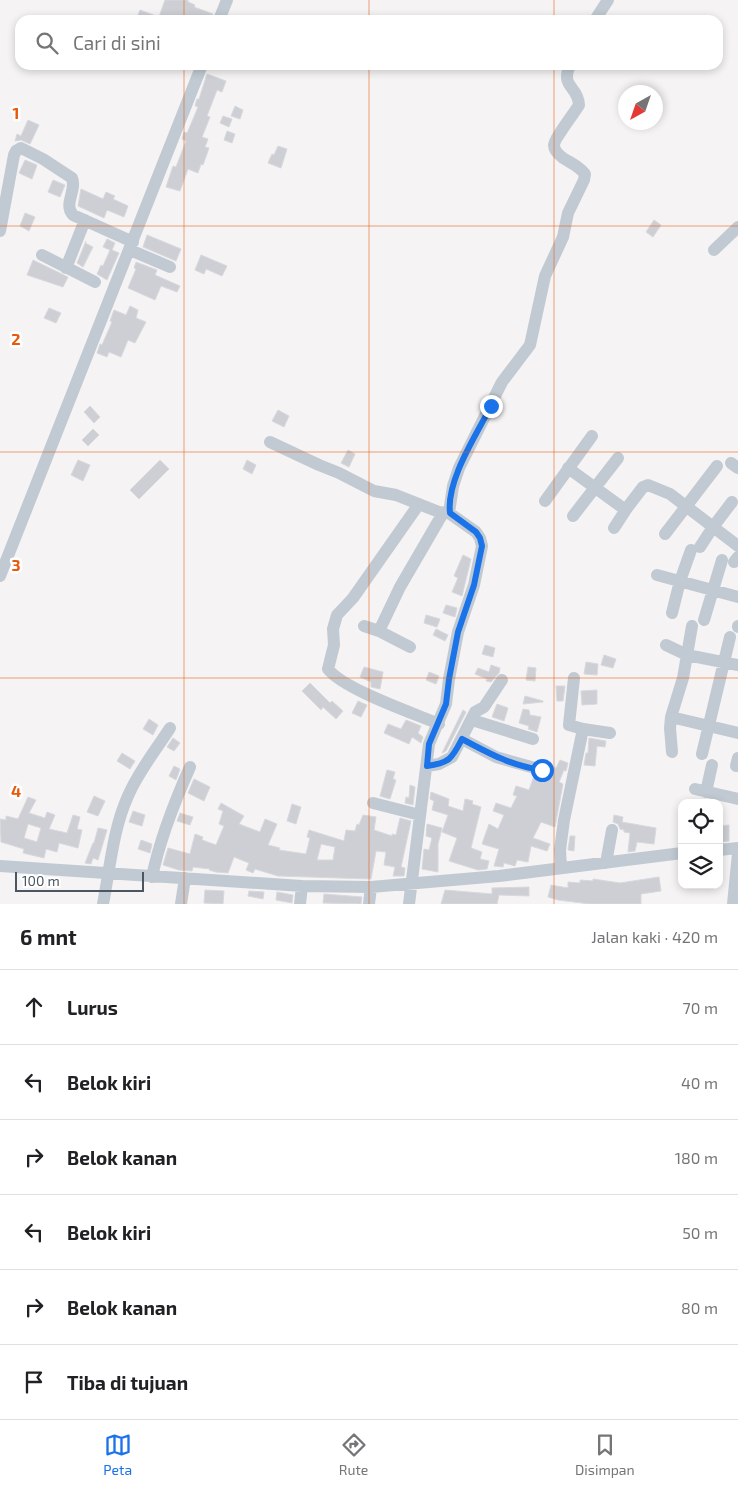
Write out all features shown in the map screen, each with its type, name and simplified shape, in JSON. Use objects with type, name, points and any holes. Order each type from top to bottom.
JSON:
[{"type":"street","points":[[221,15],[227,0]]},
{"type":"street","points":[[598,15],[608,0]]},
{"type":"street","points":[[0,576],[200,70]]},
{"type":"street","points":[[379,631],[400,586],[446,513],[462,461],[502,382],[530,345],[545,276],[563,237],[568,212],[584,180],[585,174],[581,169],[560,156],[554,145],[556,138],[579,105],[579,99],[567,82],[566,76],[568,70]]},
{"type":"street","points":[[0,231],[14,155],[21,148],[44,159],[72,178],[74,184],[68,206],[72,215],[85,220],[170,266]]},
{"type":"street","points":[[66,268],[85,220]]},
{"type":"street","points":[[714,250],[738,227]]},
{"type":"street","points":[[42,255],[94,282]]},
{"type":"street","points":[[544,501],[592,436]]},
{"type":"street","points":[[270,442],[374,490],[396,495],[446,513],[476,532],[480,538],[482,546],[474,585],[458,632],[446,704],[429,744],[409,904]]},
{"type":"street","points":[[573,516],[618,458]]},
{"type":"street","points":[[665,534],[717,466]]},
{"type":"street","points":[[568,468],[622,507],[627,508]]},
{"type":"street","points":[[614,528],[642,488],[648,485],[670,494],[738,546]]},
{"type":"street","points":[[672,613],[680,581],[696,548],[732,502]]},
{"type":"street","points":[[419,504],[353,598],[337,615],[333,629],[334,645],[328,669],[337,678],[368,694],[439,724]]},
{"type":"street","points":[[672,752],[671,717],[683,678],[687,654],[713,590],[731,560]]},
{"type":"street","points":[[657,575],[738,597]]},
{"type":"street","points":[[364,626],[379,631],[410,647]]},
{"type":"street","points":[[702,754],[735,630]]},
{"type":"street","points":[[666,645],[687,654],[738,665]]},
{"type":"street","points":[[574,678],[569,725],[610,733]]},
{"type":"street","points":[[427,766],[450,760],[475,712],[484,707],[502,680]]},
{"type":"street","points":[[671,717],[738,733]]},
{"type":"street","points":[[472,720],[533,739]]},
{"type":"street","points":[[103,904],[119,821],[128,796],[170,728]]},
{"type":"street","points":[[561,868],[560,850],[564,820],[583,729]]},
{"type":"street","points":[[462,739],[496,757],[542,770]]},
{"type":"street","points":[[712,765],[700,790],[738,799]]},
{"type":"street","points":[[152,877],[161,840],[190,767]]},
{"type":"street","points":[[373,803],[420,816]]},
{"type":"street","points":[[606,863],[612,830]]},
{"type":"street","points":[[723,850],[738,848]]},
{"type":"street","points":[[0,866],[302,886],[372,887],[499,876],[678,854]]},
{"type":"street","points":[[733,904],[738,861]]},
{"type":"street","points":[[181,904],[186,878]]},
{"type":"street","points":[[300,904],[302,886]]},
{"type":"street","points":[[370,904],[372,887]]},
{"type":"building","points":[[165,0],[188,0],[188,2],[195,5],[194,7],[213,14],[213,15],[160,15]]},
{"type":"building","points":[[140,10],[154,15],[138,15]]},
{"type":"building","points":[[207,74],[226,81],[222,92],[217,90],[207,116],[210,117],[202,137],[208,139],[205,147],[209,148],[203,165],[201,164],[198,173],[188,169],[180,191],[166,187],[173,166],[176,167],[186,141],[182,139],[184,132],[187,133],[198,107],[195,106]]},
{"type":"building","points":[[235,106],[243,110],[240,119],[231,116]]},
{"type":"building","points":[[223,116],[232,119],[229,127],[220,123]]},
{"type":"building","points":[[28,120],[39,125],[30,144],[21,140],[15,141],[17,134],[21,136]]},
{"type":"building","points":[[227,131],[235,134],[232,143],[224,140]]},
{"type":"building","points":[[278,146],[287,149],[281,168],[268,163]]},
{"type":"building","points":[[25,160],[37,165],[32,179],[19,173]]},
{"type":"building","points":[[53,180],[65,185],[60,197],[48,192]]},
{"type":"building","points":[[81,189],[103,199],[106,192],[115,196],[113,199],[128,206],[124,217],[107,210],[104,218],[78,206]]},
{"type":"building","points":[[25,213],[35,217],[29,231],[20,226]]},
{"type":"building","points":[[654,220],[661,225],[653,237],[646,232]]},
{"type":"building","points":[[147,235],[181,249],[176,261],[143,247]]},
{"type":"building","points":[[107,239],[115,243],[112,250],[119,253],[107,280],[97,274],[110,250],[103,247]]},
{"type":"building","points":[[85,243],[93,247],[83,267],[77,263]]},
{"type":"building","points":[[201,255],[227,266],[222,276],[206,269],[204,274],[195,270]]},
{"type":"building","points":[[33,260],[68,277],[63,287],[27,275]]},
{"type":"building","points":[[136,262],[157,270],[155,275],[180,286],[177,292],[161,286],[155,300],[128,288],[136,269],[134,268]]},
{"type":"building","points":[[130,306],[138,310],[136,318],[146,322],[135,343],[128,340],[121,357],[109,352],[107,357],[97,353],[112,322],[110,321],[114,310],[126,315]]},
{"type":"building","points":[[49,308],[61,313],[56,323],[44,318]]},
{"type":"building","points":[[90,406],[100,417],[94,423],[84,412]]},
{"type":"building","points":[[278,410],[289,416],[284,427],[272,421]]},
{"type":"building","points":[[93,429],[99,435],[88,446],[82,440]]},
{"type":"building","points":[[348,450],[355,454],[349,467],[341,463]]},
{"type":"building","points":[[78,460],[90,465],[83,481],[71,475]]},
{"type":"building","points":[[160,460],[169,469],[139,499],[130,490]]},
{"type":"building","points":[[247,460],[256,465],[252,474],[243,469]]},
{"type":"building","points":[[463,555],[471,559],[462,596],[452,592],[458,578],[454,576]]},
{"type":"building","points":[[446,605],[457,608],[455,617],[443,613]]},
{"type":"building","points":[[426,615],[440,619],[437,627],[424,623]]},
{"type":"building","points":[[436,629],[448,635],[445,641],[433,635]]},
{"type":"building","points":[[485,645],[495,648],[493,657],[482,654]]},
{"type":"building","points":[[604,655],[616,659],[613,668],[601,665]]},
{"type":"building","points":[[586,662],[598,664],[597,675],[584,674]]},
{"type":"building","points":[[491,665],[500,668],[499,673],[491,682],[475,674],[478,668],[489,672]]},
{"type":"building","points":[[364,667],[383,672],[380,689],[371,687],[371,682],[360,677]]},
{"type":"building","points":[[528,667],[536,668],[535,681],[526,680]]},
{"type":"building","points":[[429,672],[439,676],[436,684],[426,680]]},
{"type":"building","points":[[310,683],[330,703],[332,701],[343,711],[336,719],[323,707],[321,710],[302,691]]},
{"type":"building","points":[[556,686],[565,686],[563,701],[557,701]]},
{"type":"building","points":[[597,690],[597,704],[582,705],[581,691]]},
{"type":"building","points":[[525,696],[543,701],[543,702],[523,704]]},
{"type":"building","points":[[358,701],[367,705],[361,717],[352,713]]},
{"type":"building","points":[[497,704],[508,708],[504,721],[492,717]]},
{"type":"building","points":[[523,709],[529,710],[530,715],[541,717],[537,732],[528,729],[529,726],[519,723]]},
{"type":"building","points":[[463,710],[466,712],[446,751],[442,753]]},
{"type":"building","points":[[149,719],[158,725],[153,735],[143,729]]},
{"type":"building","points":[[406,720],[421,726],[418,733],[423,737],[421,743],[412,737],[409,744],[384,733],[388,724],[401,729]]},
{"type":"building","points":[[173,738],[180,743],[174,751],[167,747]]},
{"type":"building","points":[[589,738],[606,741],[605,747],[597,746],[595,766],[584,765],[586,753],[588,753]]},
{"type":"building","points":[[122,753],[135,761],[130,769],[117,761]]},
{"type":"building","points":[[560,760],[568,763],[566,771],[564,770],[559,782],[563,784],[555,827],[541,822],[533,838],[550,844],[547,851],[531,846],[528,862],[517,860],[515,866],[504,863],[503,867],[494,866],[499,849],[482,844],[489,824],[498,829],[504,815],[493,811],[496,803],[511,808],[517,796],[513,795],[516,786],[529,790],[534,776],[544,778],[550,772],[548,765],[556,768]]},
{"type":"building","points":[[174,766],[180,769],[176,780],[169,776]]},
{"type":"building","points":[[387,770],[395,772],[393,779],[396,780],[390,799],[380,796]]},
{"type":"building","points":[[194,779],[210,787],[204,801],[188,793]]},
{"type":"building","points":[[410,785],[415,787],[413,805],[405,803],[406,797],[409,798]]},
{"type":"building","points":[[431,792],[449,799],[448,806],[463,811],[465,799],[473,801],[472,804],[481,807],[471,848],[482,852],[480,859],[489,861],[487,869],[478,870],[449,861],[457,838],[442,832],[448,815],[432,810],[434,801],[430,799]]},
{"type":"building","points":[[94,796],[105,801],[98,816],[87,812]]},
{"type":"building","points":[[28,797],[36,800],[29,813],[45,818],[47,812],[55,815],[49,829],[67,833],[73,815],[80,817],[77,829],[82,830],[78,848],[59,843],[57,852],[46,849],[44,858],[23,853],[24,849],[1,842],[0,819],[6,820],[6,816],[18,819]],"holes":[[[28,824],[41,828],[37,842],[24,838]]]},
{"type":"building","points":[[221,803],[244,816],[239,824],[260,832],[265,819],[277,824],[268,845],[280,848],[279,850],[306,854],[310,838],[307,837],[309,830],[344,841],[346,830],[355,831],[363,815],[376,817],[374,830],[392,836],[392,834],[396,835],[400,818],[411,821],[401,867],[405,868],[404,876],[393,876],[395,867],[384,865],[386,852],[376,851],[371,879],[278,876],[255,869],[253,873],[246,870],[249,863],[234,857],[228,873],[193,867],[192,871],[179,870],[163,865],[168,848],[190,854],[195,834],[203,837],[202,840],[216,845],[224,826],[219,824],[223,811],[218,809]],"holes":[[[321,844],[335,847],[333,860],[317,860]]]},
{"type":"building","points":[[292,804],[301,807],[296,824],[287,821]]},
{"type":"building","points":[[133,811],[145,815],[142,826],[129,822]]},
{"type":"building","points":[[180,813],[193,817],[190,825],[177,821]]},
{"type":"building","points":[[614,815],[623,817],[622,822],[656,828],[654,844],[637,842],[635,851],[628,852],[630,833],[624,832],[618,824],[613,822]]},
{"type":"building","points":[[427,824],[442,828],[438,844],[438,872],[422,869],[424,849],[429,850],[432,838],[426,836]]},
{"type":"building","points":[[729,825],[729,841],[723,842],[723,826]]},
{"type":"building","points":[[98,828],[107,830],[98,860],[93,858],[91,864],[85,863],[94,843]]},
{"type":"building","points":[[570,836],[575,836],[574,851],[568,850]]},
{"type":"building","points":[[141,840],[152,844],[150,853],[138,849]]},
{"type":"building","points":[[659,877],[661,891],[641,894],[641,904],[590,904],[548,897],[551,885],[568,888],[568,882],[580,883],[580,880],[593,881],[593,879],[620,883]]},
{"type":"building","points":[[529,887],[529,896],[499,895],[497,904],[441,904],[445,890],[492,894],[492,888]]},
{"type":"building","points":[[205,890],[224,891],[223,904],[204,903]]},
{"type":"building","points":[[249,891],[264,892],[263,899],[248,896]]},
{"type":"building","points":[[277,892],[293,895],[292,903],[276,900]]},
{"type":"building","points":[[324,894],[362,897],[361,904],[323,903]]},
{"type":"route","points":[[491,406],[459,468],[450,502],[450,513],[476,532],[482,546],[474,585],[458,632],[446,704],[429,744],[427,766],[450,760],[462,739],[508,762],[542,770]]}]
